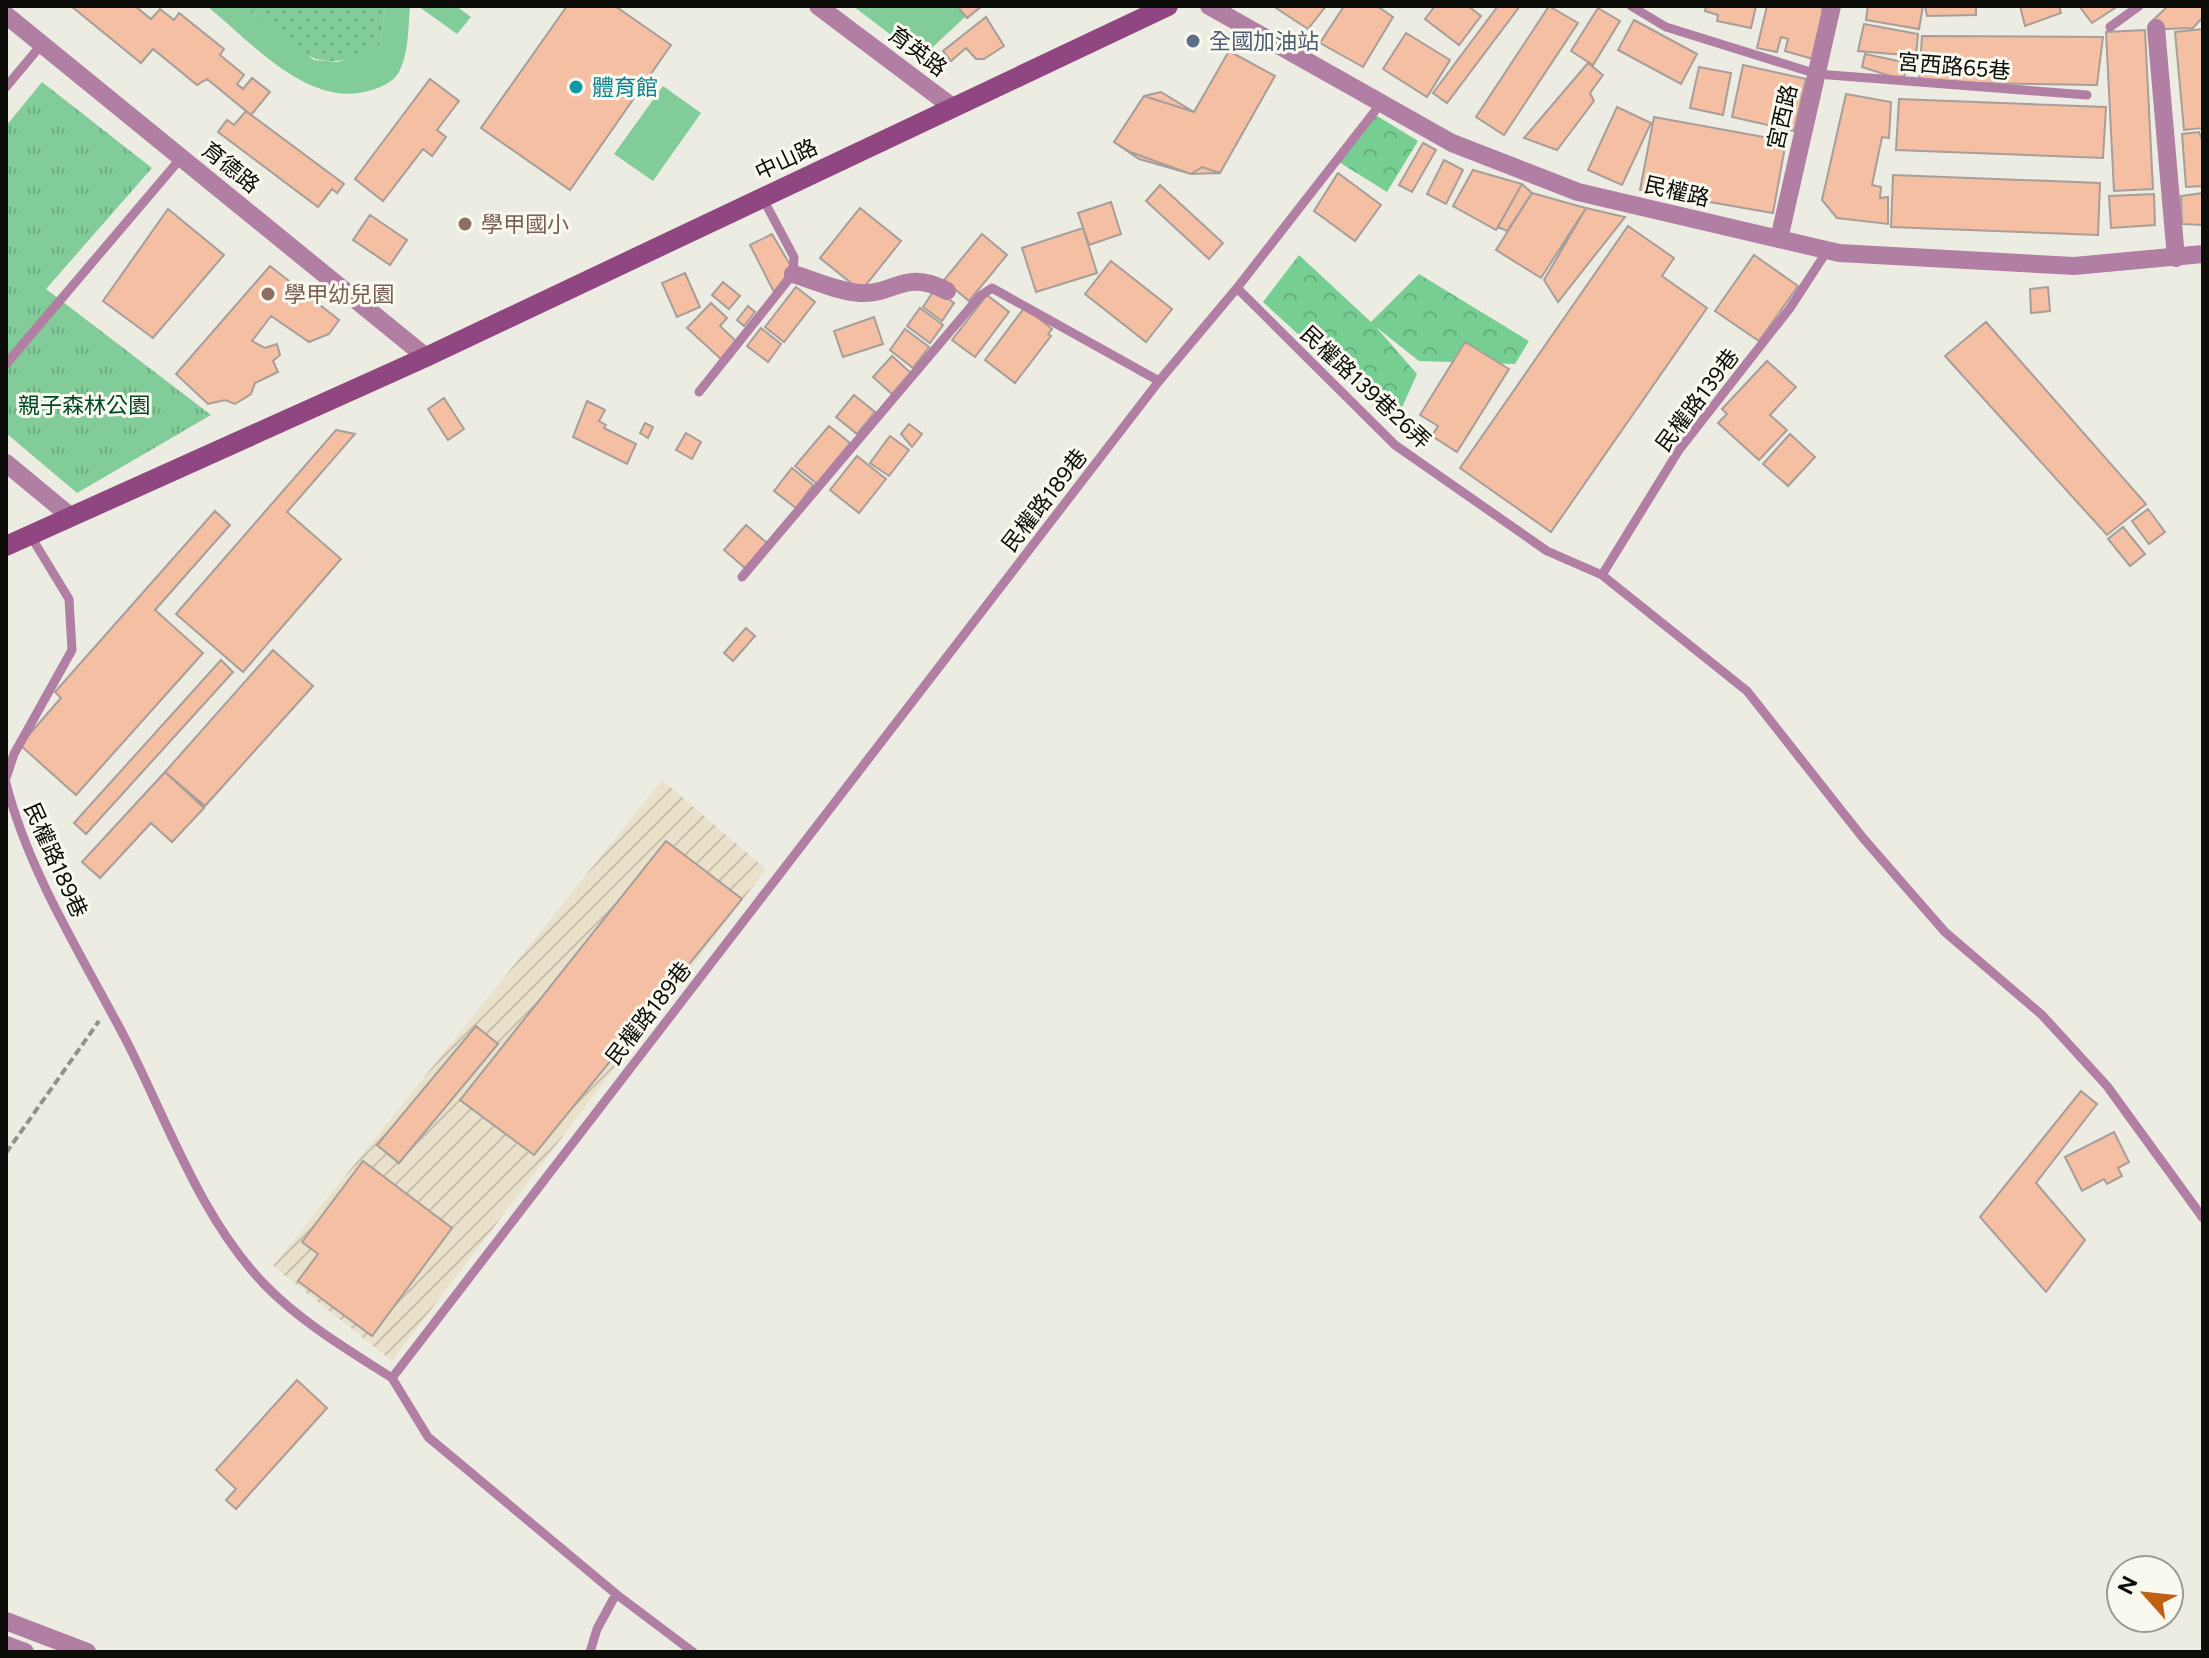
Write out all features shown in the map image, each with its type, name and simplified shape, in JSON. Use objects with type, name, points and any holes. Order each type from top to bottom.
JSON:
[{"type":"main road","name":"中山路","points":[[6,546],[426,357],[1168,6]]},
{"type":"street","name":"育英路","points":[[818,6],[951,106]]},
{"type":"street","name":"民權路","points":[[1209,6],[1452,143],[1578,192],[1827,251],[1919,260],[2074,266],[2203,254]]},
{"type":"street","name":"宮西路","points":[[1779,239],[1832,6]]},
{"type":"street","name":"育德路","points":[[6,15],[426,357]]},
{"type":"street","points":[[2156,28],[2176,258]]},
{"type":"street","points":[[793,274],[862,294],[899,283],[930,282],[947,291]]},
{"type":"street","points":[[6,463],[70,516]]},
{"type":"street","points":[[6,1621],[87,1652]]},
{"type":"street","points":[[6,1645],[25,1652]]},
{"type":"lane","name":"宮西路65巷","points":[[1631,6],[1666,27],[1817,74],[2087,95]]},
{"type":"lane","points":[[2110,27],[2139,6]]},
{"type":"lane","points":[[6,87],[42,44]]},
{"type":"lane","name":"民權路189巷","points":[[30,535],[69,599],[72,650],[14,754],[6,781],[15,818],[224,1236],[265,1285],[329,1338],[392,1378],[1159,381],[1237,288],[1382,101]]},
{"type":"lane","points":[[6,364],[181,158]]},
{"type":"lane","points":[[699,392],[793,274],[794,257],[762,197]]},
{"type":"lane","name":"民權路139巷","points":[[1602,575],[1679,450],[1790,308],[1827,251]]},
{"type":"lane","points":[[742,577],[980,296],[992,288],[1159,381]]},
{"type":"lane","name":"民權路139巷26弄","points":[[1237,288],[1395,445],[1547,551],[1602,575],[1747,691],[1863,838],[1945,932],[2042,1015],[2107,1086],[2203,1218]]},
{"type":"lane","points":[[392,1378],[428,1437],[616,1594],[693,1652]]},
{"type":"lane","points":[[590,1652],[597,1629],[616,1594]]},
{"type":"path","points":[[6,1153],[108,1008]]},
{"type":"shaded area","points":[[662,780],[766,869],[392,1361],[273,1266]]},
{"type":"green space","points":[[207,6],[244,6],[314,60],[338,62],[380,47],[385,6],[410,6],[405,57],[397,76],[376,89],[346,94],[324,90],[281,68]]},
{"type":"green space","points":[[244,6],[385,6],[380,47],[357,57],[321,60],[292,46]]},
{"type":"green space","points":[[418,6],[456,6],[471,17],[457,34]]},
{"type":"green space","points":[[853,6],[956,6],[965,17],[921,58]]},
{"type":"green space","name":"親子森林公園","points":[[42,82],[152,168],[46,289],[211,415],[77,493],[6,433],[6,126]]},
{"type":"green space","points":[[663,86],[701,113],[653,181],[614,154]]},
{"type":"green space","points":[[1374,114],[1418,141],[1387,192],[1339,162]]},
{"type":"green space","points":[[1299,255],[1371,322],[1419,274],[1529,341],[1515,364],[1419,361],[1376,327],[1417,374],[1395,423],[1263,302]]},
{"type":"building","points":[[71,6],[135,6],[151,19],[160,9],[174,20],[179,13],[224,49],[220,55],[244,75],[237,84],[243,89],[252,78],[270,92],[251,115],[207,79],[197,85],[153,49],[141,63]]},
{"type":"building","name":"體育館","points":[[567,6],[615,6],[671,45],[570,190],[481,128]]},
{"type":"building","points":[[957,6],[982,6],[967,18]]},
{"type":"building","points":[[1273,6],[1326,6],[1308,29]]},
{"type":"building","points":[[1344,6],[1377,6],[1393,17],[1363,67],[1320,43]]},
{"type":"building","points":[[1435,6],[1468,6],[1481,16],[1459,45],[1425,19]]},
{"type":"building","points":[[1498,6],[1520,6],[1447,103],[1433,93]]},
{"type":"building","points":[[1549,6],[1578,23],[1504,135],[1476,117]]},
{"type":"building","points":[[1706,6],[1756,6],[1751,28],[1717,21],[1718,15],[1705,11]]},
{"type":"building","points":[[1767,6],[1821,6],[1823,12],[1813,59],[1785,51],[1788,39],[1781,37],[1777,52],[1757,48]]},
{"type":"building","points":[[1868,6],[1923,6],[1919,29],[1866,20]]},
{"type":"building","points":[[1925,6],[1976,6],[1976,15],[1927,16]]},
{"type":"building","points":[[2020,6],[2059,6],[2061,13],[2025,26]]},
{"type":"building","points":[[2079,6],[2118,6],[2092,23]]},
{"type":"building","points":[[2168,6],[2203,6],[2203,17],[2193,28],[2165,29],[2151,22]]},
{"type":"building","points":[[1598,8],[1620,21],[1593,65],[1571,51]]},
{"type":"building","points":[[986,17],[1004,46],[984,59],[976,59],[966,48],[951,61],[943,51]]},
{"type":"building","points":[[1634,20],[1697,54],[1681,84],[1618,50]]},
{"type":"building","points":[[1864,24],[1918,34],[1916,56],[1858,51]]},
{"type":"building","points":[[2203,29],[2203,134],[2202,128],[2184,130],[2175,32]]},
{"type":"building","points":[[2145,30],[2153,189],[2114,191],[2106,32]]},
{"type":"building","points":[[1406,33],[1450,60],[1427,97],[1383,69]]},
{"type":"building","points":[[1922,36],[2103,37],[2097,85],[1919,82]]},
{"type":"building","points":[[1229,51],[1275,76],[1220,173],[1202,167],[1191,174],[1139,159],[1114,142],[1144,96],[1161,92],[1194,112]]},
{"type":"building","points":[[1229,51],[1275,76],[1220,173],[1191,174],[1130,152],[1114,142],[1144,96],[1194,112]]},
{"type":"building","points":[[1865,54],[1908,63],[1903,80],[1862,67]]},
{"type":"building","points":[[1588,63],[1603,75],[1590,93],[1594,101],[1557,150],[1524,138]]},
{"type":"building","points":[[1743,65],[1806,79],[1794,131],[1732,117]]},
{"type":"building","points":[[1699,67],[1731,73],[1723,115],[1690,108]]},
{"type":"building","points":[[430,79],[459,101],[437,130],[446,137],[432,156],[423,149],[383,201],[355,179]]},
{"type":"building","points":[[1846,94],[1891,102],[1889,138],[1882,137],[1872,185],[1881,187],[1880,198],[1888,197],[1888,224],[1837,218],[1822,200]]},
{"type":"building","points":[[1899,99],[2106,107],[2103,158],[1896,150]]},
{"type":"building","points":[[1617,107],[1651,123],[1622,185],[1588,170]]},
{"type":"building","points":[[246,111],[344,184],[337,193],[332,189],[318,207],[218,132],[227,120],[234,125]]},
{"type":"building","points":[[1654,117],[1786,141],[1773,213],[1640,190]]},
{"type":"building","points":[[2199,132],[2203,142],[2203,186],[2186,187],[2182,134]]},
{"type":"building","points":[[1423,143],[1436,150],[1412,192],[1399,185]]},
{"type":"building","points":[[1444,160],[1463,170],[1446,204],[1427,194]]},
{"type":"building","points":[[1473,170],[1522,184],[1496,230],[1453,206]]},
{"type":"building","points":[[1338,173],[1381,205],[1355,241],[1314,211]]},
{"type":"building","points":[[1893,175],[2100,183],[2098,235],[1891,227]]},
{"type":"building","points":[[1522,184],[1532,193],[1507,231],[1498,227]]},
{"type":"building","points":[[1160,185],[1223,243],[1209,259],[1146,201]]},
{"type":"building","points":[[1532,193],[1586,208],[1541,278],[1496,250]]},
{"type":"building","points":[[2203,193],[2203,225],[2182,224],[2181,196]]},
{"type":"building","points":[[2154,194],[2155,225],[2111,228],[2109,196]]},
{"type":"building","points":[[1111,202],[1121,234],[1089,245],[1078,213]]},
{"type":"building","points":[[860,208],[901,241],[861,291],[820,258]]},
{"type":"building","points":[[1586,208],[1625,217],[1558,302],[1544,280]]},
{"type":"building","points":[[168,209],[224,255],[153,338],[103,301]]},
{"type":"building","points":[[370,215],[407,240],[390,265],[353,240]]},
{"type":"building","points":[[1628,226],[1674,258],[1662,276],[1707,308],[1551,532],[1460,468]]},
{"type":"building","points":[[1083,228],[1097,273],[1036,292],[1022,248]]},
{"type":"building","points":[[772,234],[792,268],[774,292],[750,245]]},
{"type":"building","points":[[982,234],[1007,255],[969,301],[944,280]]},
{"type":"building","points":[[1754,255],[1798,286],[1759,341],[1715,311]]},
{"type":"building","points":[[1111,261],[1172,309],[1146,342],[1085,294]]},
{"type":"building","points":[[270,266],[339,320],[329,334],[309,342],[271,316],[252,341],[265,348],[277,344],[280,355],[273,361],[278,372],[255,383],[251,394],[235,404],[225,400],[208,404],[176,374]]},
{"type":"building","points":[[685,273],[700,307],[677,317],[662,283]]},
{"type":"building","points":[[723,282],[740,296],[729,309],[712,295]]},
{"type":"building","points":[[796,287],[815,302],[784,342],[765,327]]},
{"type":"building","points":[[2048,287],[2050,311],[2031,313],[2030,289]]},
{"type":"building","points":[[935,289],[954,303],[942,321],[923,307]]},
{"type":"building","points":[[987,295],[1009,312],[975,357],[952,340]]},
{"type":"building","points":[[711,303],[727,318],[720,326],[736,341],[721,359],[687,328]]},
{"type":"building","points":[[748,306],[755,312],[744,326],[737,320]]},
{"type":"building","points":[[1025,307],[1052,329],[1048,334],[1051,336],[1015,383],[985,360]]},
{"type":"building","points":[[920,308],[943,325],[930,343],[907,326]]},
{"type":"building","points":[[874,317],[883,344],[843,357],[834,331]]},
{"type":"building","points":[[1986,322],[2146,504],[2107,535],[1945,356]]},
{"type":"building","points":[[761,328],[781,344],[768,362],[747,346]]},
{"type":"building","points":[[905,329],[929,347],[913,368],[890,350]]},
{"type":"building","points":[[1465,342],[1509,369],[1457,452],[1432,436],[1438,426],[1420,415]]},
{"type":"building","points":[[892,356],[911,373],[892,394],[873,377]]},
{"type":"building","points":[[1767,361],[1796,387],[1770,415],[1787,430],[1759,460],[1718,423],[1727,414],[1722,409]]},
{"type":"building","points":[[854,395],[875,412],[857,434],[836,417]]},
{"type":"building","points":[[444,398],[464,429],[448,440],[428,409]]},
{"type":"building","points":[[587,401],[605,410],[599,421],[606,425],[604,428],[636,444],[627,464],[573,437]]},
{"type":"building","points":[[645,423],[653,427],[648,438],[640,433]]},
{"type":"building","points":[[909,424],[922,434],[912,447],[901,434]]},
{"type":"building","points":[[829,426],[850,443],[817,484],[795,466]]},
{"type":"building","points":[[336,430],[355,434],[287,512],[341,559],[243,672],[176,614]]},
{"type":"building","points":[[686,433],[701,442],[692,459],[676,450]]},
{"type":"building","points":[[1790,434],[1815,457],[1788,486],[1763,464]]},
{"type":"building","points":[[890,436],[909,450],[889,476],[870,463]]},
{"type":"building","points":[[857,456],[886,479],[859,513],[830,490]]},
{"type":"building","points":[[792,468],[813,485],[796,508],[774,491]]},
{"type":"building","points":[[2148,509],[2165,532],[2149,544],[2132,521]]},
{"type":"building","points":[[215,511],[230,525],[155,610],[203,653],[76,795],[20,745],[61,698],[55,692]]},
{"type":"building","points":[[746,525],[767,543],[745,568],[724,550]]},
{"type":"building","points":[[2123,527],[2145,554],[2130,566],[2108,539]]},
{"type":"building","points":[[746,628],[755,636],[733,661],[724,653]]},
{"type":"building","points":[[273,650],[313,686],[205,806],[165,772]]},
{"type":"building","points":[[221,660],[233,672],[86,834],[74,823]]},
{"type":"building","points":[[165,772],[204,808],[172,842],[151,823],[100,878],[82,862]]},
{"type":"building","points":[[666,841],[742,899],[534,1155],[460,1100]]},
{"type":"building","points":[[476,1026],[498,1044],[399,1163],[377,1145]]},
{"type":"building","points":[[2081,1091],[2097,1104],[2036,1183],[2085,1240],[2046,1292],[1980,1217]]},
{"type":"building","points":[[2114,1132],[2129,1162],[2118,1168],[2122,1176],[2107,1184],[2104,1179],[2082,1191],[2065,1157]]},
{"type":"building","points":[[363,1161],[452,1228],[372,1336],[298,1281],[318,1254],[302,1242]]},
{"type":"building","points":[[297,1380],[327,1408],[236,1509],[226,1500],[236,1489],[216,1470]]},
{"type":"place","name":"全國加油站","points":[[1193,41]]},
{"type":"place","name":"體育館","points":[[576,87]]},
{"type":"place","name":"學甲國小","points":[[465,224]]},
{"type":"place","name":"學甲幼兒園","points":[[268,294]]}]
